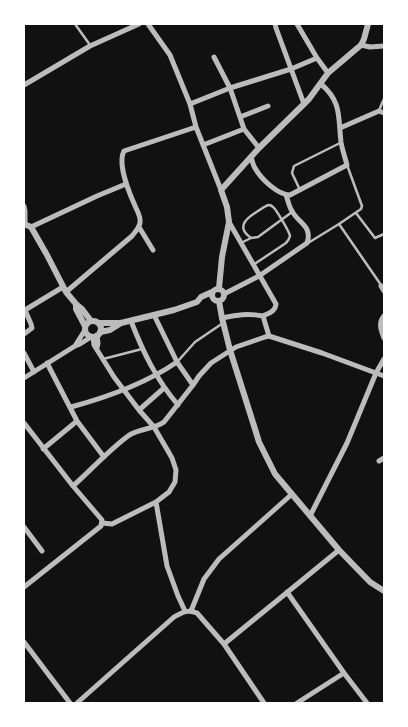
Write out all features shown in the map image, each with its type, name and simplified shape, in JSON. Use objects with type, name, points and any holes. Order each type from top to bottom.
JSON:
[{"type":"street","points":[[24,84],[90,46],[139,24]]},
{"type":"street","points":[[148,24],[170,55],[190,104],[196,127],[227,207],[229,222],[222,257],[219,288]]},
{"type":"street","points":[[275,24],[304,104]]},
{"type":"street","points":[[297,24],[328,73]]},
{"type":"street","points":[[221,190],[251,156],[304,104],[328,73],[361,45],[368,24]]},
{"type":"street","points":[[361,45],[370,47],[384,46]]},
{"type":"street","points":[[214,57],[230,88],[244,129],[259,148]]},
{"type":"street","points":[[190,104],[317,58]]},
{"type":"street","points":[[251,156],[254,167],[260,174],[277,191],[286,195],[290,195],[347,165],[341,142],[338,108],[331,94],[321,84]]},
{"type":"street","points":[[240,117],[268,106]]},
{"type":"street","points":[[340,128],[382,112]]},
{"type":"street","points":[[24,334],[32,328],[25,309],[64,290],[132,236],[139,227],[140,220],[126,184],[122,162],[124,151],[196,127]]},
{"type":"street","points":[[203,145],[244,129]]},
{"type":"street","points":[[27,225],[126,184]]},
{"type":"street","points":[[224,294],[259,276],[307,243],[308,232],[292,212],[286,195]]},
{"type":"street","points":[[24,206],[27,225],[47,255],[64,290],[100,329],[95,335],[94,343],[103,359],[124,390],[154,427],[172,458],[176,470],[175,482],[169,492],[156,502],[112,524],[102,521],[72,486],[24,422]]},
{"type":"street","points":[[222,321],[241,314],[263,316],[272,312],[276,304],[229,222]]},
{"type":"street","points":[[139,227],[153,250]]},
{"type":"street","points":[[197,302],[201,297],[219,288]]},
{"type":"street","points":[[75,346],[88,323],[121,323],[174,310],[197,302],[224,299],[222,289],[219,288]]},
{"type":"street","points":[[212,292],[212,296],[217,301],[230,350],[259,442],[275,474],[339,550],[370,582],[384,590]]},
{"type":"street","points":[[76,304],[88,335],[95,335]]},
{"type":"street","points":[[154,315],[177,362],[194,385]]},
{"type":"street","points":[[263,316],[269,336]]},
{"type":"street","points":[[384,316],[380,324],[384,338]]},
{"type":"street","points":[[131,321],[142,349],[164,388],[178,405]]},
{"type":"street","points":[[24,378],[75,346],[121,323]]},
{"type":"street","points":[[72,486],[130,435],[144,429],[159,426],[164,422],[211,363],[230,350],[258,339],[269,336],[384,376]]},
{"type":"street","points":[[24,352],[34,372]]},
{"type":"street","points":[[310,516],[347,443],[376,373],[384,359]]},
{"type":"street","points":[[71,407],[108,397],[177,362]]},
{"type":"street","points":[[47,363],[78,421],[104,457]]},
{"type":"street","points":[[139,410],[164,388]]},
{"type":"street","points":[[43,449],[78,421]]},
{"type":"street","points":[[191,611],[204,579],[219,559],[292,494]]},
{"type":"street","points":[[156,502],[167,566],[185,611]]},
{"type":"street","points":[[24,587],[101,526],[102,521]]},
{"type":"street","points":[[25,531],[42,551]]},
{"type":"street","points":[[224,644],[339,550]]},
{"type":"street","points":[[287,592],[367,703]]},
{"type":"street","points":[[77,703],[174,618],[185,611],[198,613],[224,644],[264,703]]},
{"type":"street","points":[[24,642],[70,703]]},
{"type":"street","points":[[297,703],[344,673]]},
{"type":"lane","points":[[75,24],[90,46]]},
{"type":"lane","points":[[382,112],[384,99]]},
{"type":"lane","points":[[300,190],[292,173],[294,166],[341,142]]},
{"type":"lane","points":[[307,243],[361,209],[362,206],[347,165]]},
{"type":"lane","points":[[251,238],[244,230],[244,221],[265,206],[272,205],[289,231],[289,239],[286,244],[253,265]]},
{"type":"lane","points":[[241,243],[258,237],[292,212]]},
{"type":"lane","points":[[356,213],[373,236],[376,238],[384,234]]},
{"type":"lane","points":[[339,224],[383,288]]},
{"type":"lane","points":[[177,362],[195,342],[222,321]]},
{"type":"lane","points":[[103,359],[142,349]]}]
